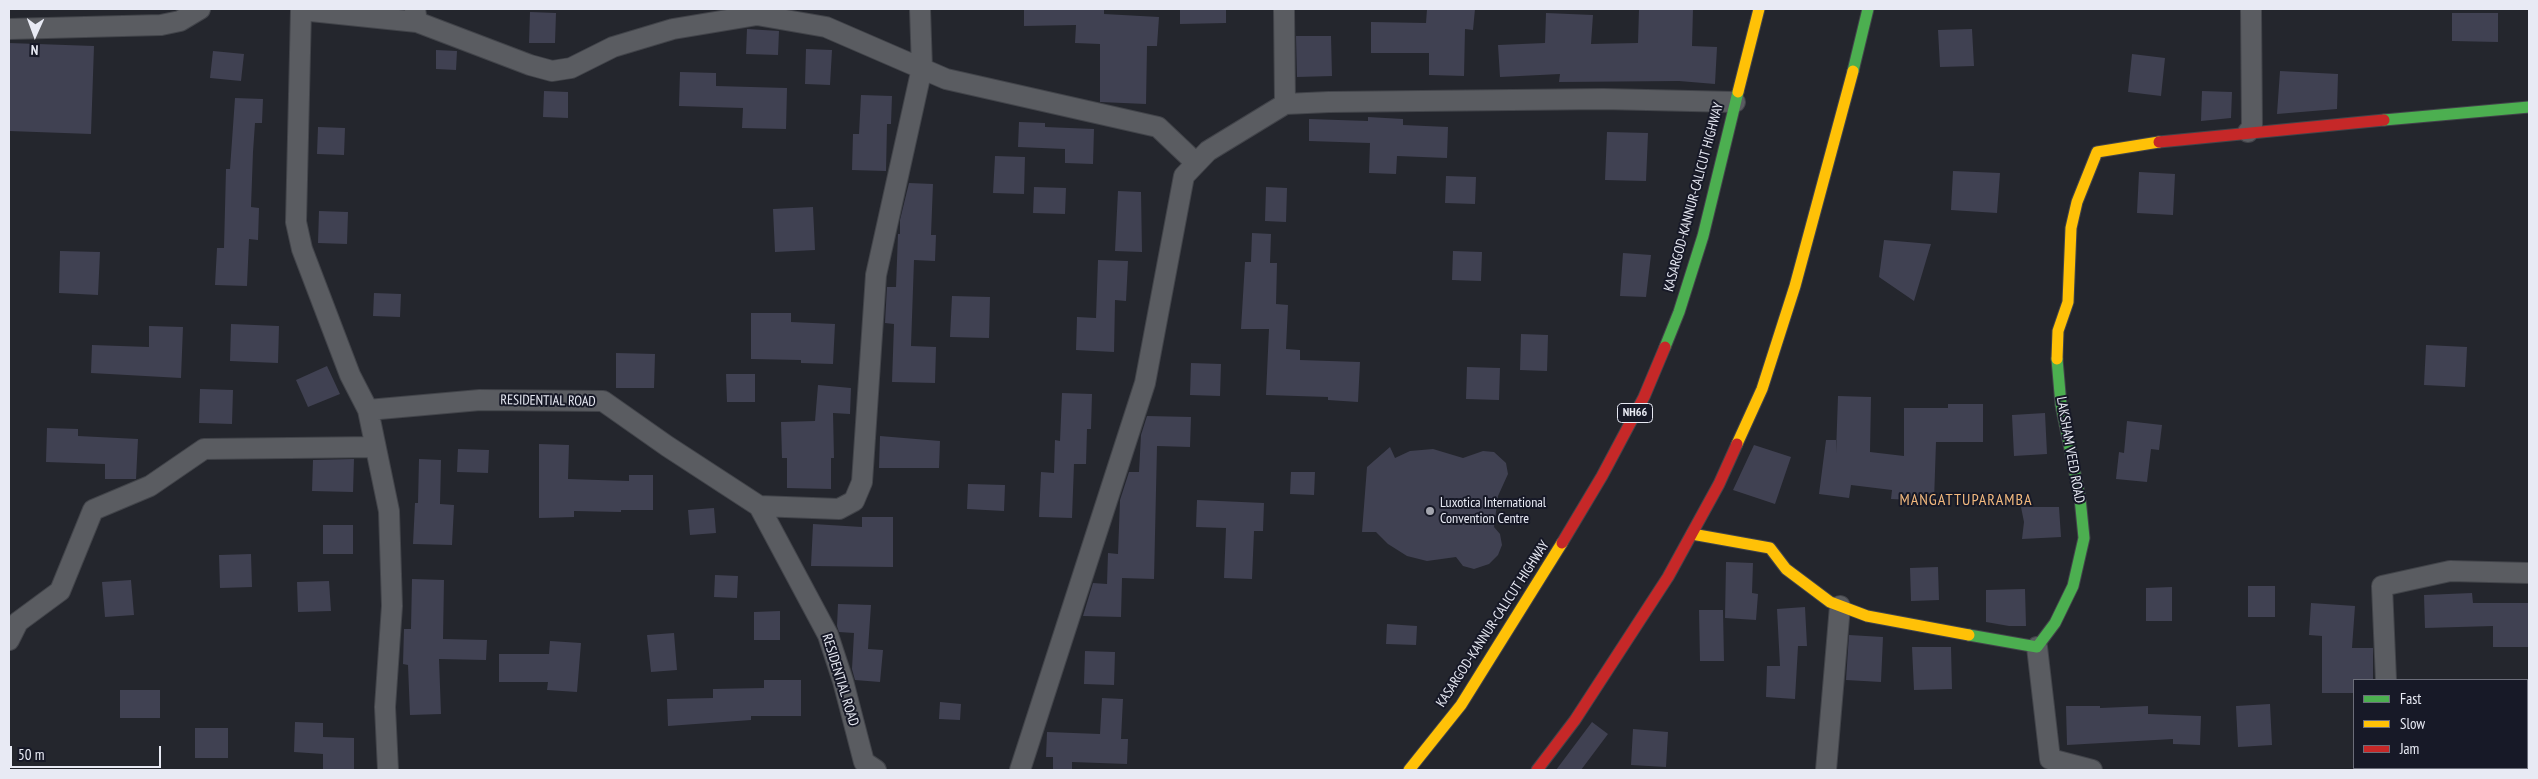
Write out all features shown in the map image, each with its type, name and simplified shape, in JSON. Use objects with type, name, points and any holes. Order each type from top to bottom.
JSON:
[{"type":"main road","name":"KASARGOD-KANNUR-CALICUT HIGHWAY","points":[[1409,770],[1461,705],[1559,550],[1602,476],[1644,397],[1679,312],[1700,246],[1759,9]]},
{"type":"main road","points":[[1537,770],[1601,680],[1668,577],[1719,484],[1762,389],[1795,286],[1837,135],[1868,9]]},
{"type":"main road","points":[[2248,132],[2529,107]]},
{"type":"main road","name":"LAKSHAM VEED ROAD","points":[[2037,647],[2055,623],[2073,586],[2084,538],[2080,498],[2061,405],[2057,366],[2058,331],[2068,302],[2071,228],[2080,194],[2097,152],[2148,143],[2248,132]]},
{"type":"main road","points":[[1692,534],[1770,548],[1786,569],[1830,602],[1867,616],[2037,647]]},
{"type":"street","points":[[9,29],[161,25],[180,21],[200,9]]},
{"type":"street","points":[[759,506],[839,509],[854,501],[862,482],[876,275],[922,68],[920,9]]},
{"type":"street","points":[[1284,9],[1286,104]]},
{"type":"street","points":[[2248,132],[2252,128],[2251,9]]},
{"type":"street","points":[[388,770],[386,707],[392,606],[389,511],[368,410],[350,375],[302,248],[296,222],[299,130],[297,10],[416,16],[530,65],[552,71],[571,68],[613,48],[673,29],[756,12],[826,28],[946,79],[1158,127],[1196,163]]},
{"type":"street","points":[[1020,770],[1145,383],[1184,176],[1208,151],[1286,104],[1603,99],[1735,102]]},
{"type":"street","name":"RESIDENTIAL ROAD","points":[[368,410],[480,400],[603,401],[667,446],[759,506],[828,635],[844,681],[866,768]]},
{"type":"street","points":[[9,640],[18,622],[60,591],[93,510],[150,486],[204,449],[375,447]]},
{"type":"street","points":[[2386,679],[2382,586],[2450,571],[2529,573]]},
{"type":"street","points":[[1826,770],[1840,606]]},
{"type":"street","points":[[2037,647],[2050,759],[2092,770]]},
{"type":"building","points":[[1024,9],[1104,9],[1104,14],[1159,17],[1157,46],[1147,46],[1146,104],[1100,102],[1100,44],[1075,43],[1076,25],[1024,26]]},
{"type":"building","points":[[1180,9],[1226,9],[1226,23],[1180,24]]},
{"type":"building","points":[[1427,9],[1475,9],[1473,30],[1465,29],[1464,76],[1429,75],[1429,53],[1371,53],[1371,22],[1426,23]]},
{"type":"building","points":[[1639,9],[1693,9],[1692,46],[1717,47],[1715,84],[1679,81],[1559,82],[1560,74],[1500,77],[1498,45],[1545,43],[1546,13],[1593,15],[1591,44],[1638,43]]},
{"type":"building","points":[[530,12],[556,13],[555,43],[529,43]]},
{"type":"building","points":[[2452,13],[2498,13],[2498,42],[2452,41]]},
{"type":"building","points":[[747,29],[779,31],[778,55],[746,54]]},
{"type":"building","points":[[1972,29],[1974,66],[1940,67],[1938,30]]},
{"type":"building","points":[[1296,36],[1331,36],[1332,76],[1297,77]]},
{"type":"building","points":[[9,43],[94,46],[91,134],[9,131]]},
{"type":"building","points":[[806,49],[832,50],[830,85],[805,84]]},
{"type":"building","points":[[436,50],[457,51],[456,70],[436,69]]},
{"type":"building","points":[[213,51],[244,54],[241,81],[210,78]]},
{"type":"building","points":[[2132,54],[2165,58],[2161,96],[2128,92]]},
{"type":"building","points":[[2280,71],[2338,74],[2337,109],[2277,114]]},
{"type":"building","points":[[680,72],[716,73],[716,86],[787,88],[786,129],[742,128],[743,108],[679,106]]},
{"type":"building","points":[[544,91],[568,92],[568,118],[543,117]]},
{"type":"building","points":[[2202,91],[2232,92],[2231,118],[2201,121]]},
{"type":"building","points":[[861,95],[892,96],[891,124],[887,124],[886,171],[852,170],[853,134],[859,134]]},
{"type":"building","points":[[235,98],[263,99],[262,123],[255,123],[251,207],[259,208],[258,240],[249,239],[247,286],[215,285],[217,248],[224,248],[226,169],[230,169]]},
{"type":"building","points":[[1368,117],[1403,119],[1403,125],[1448,127],[1447,158],[1397,156],[1396,174],[1369,173],[1370,143],[1309,141],[1309,119],[1368,121]]},
{"type":"building","points":[[1019,122],[1045,123],[1045,127],[1094,129],[1093,164],[1065,163],[1065,149],[1018,147]]},
{"type":"building","points":[[318,127],[345,128],[344,155],[317,154]]},
{"type":"building","points":[[1607,132],[1648,133],[1646,181],[1605,180]]},
{"type":"building","points":[[995,156],[1025,157],[1024,194],[993,193]]},
{"type":"building","points":[[1953,171],[2000,173],[1997,213],[1951,210]]},
{"type":"building","points":[[2139,172],[2175,174],[2173,215],[2137,213]]},
{"type":"building","points":[[1446,176],[1476,177],[1475,204],[1445,203]]},
{"type":"building","points":[[909,183],[933,184],[931,235],[936,235],[935,261],[914,260],[911,346],[936,347],[935,383],[892,382],[894,324],[885,323],[887,287],[896,287],[898,234],[900,234],[900,220]]},
{"type":"building","points":[[1034,187],[1066,188],[1065,214],[1033,213]]},
{"type":"building","points":[[1266,187],[1287,188],[1286,222],[1265,221]]},
{"type":"building","points":[[1118,191],[1141,192],[1142,252],[1115,251]]},
{"type":"building","points":[[813,207],[815,250],[775,252],[773,209]]},
{"type":"building","points":[[319,211],[348,212],[347,244],[318,243]]},
{"type":"building","points":[[1252,233],[1271,234],[1270,263],[1277,263],[1276,304],[1288,305],[1286,349],[1300,350],[1300,360],[1360,362],[1358,402],[1328,400],[1328,397],[1266,395],[1269,329],[1241,329],[1245,262],[1251,262]]},
{"type":"building","points":[[1884,240],[1931,244],[1914,301],[1879,277]]},
{"type":"building","points":[[60,251],[100,252],[98,295],[59,293]]},
{"type":"building","points":[[1453,251],[1482,252],[1481,281],[1452,280]]},
{"type":"building","points":[[1623,253],[1651,255],[1646,297],[1620,296]]},
{"type":"building","points":[[1098,260],[1128,261],[1126,301],[1115,300],[1114,352],[1076,350],[1077,317],[1096,318]]},
{"type":"building","points":[[374,293],[401,294],[400,317],[373,316]]},
{"type":"building","points":[[952,296],[990,297],[989,338],[950,337]]},
{"type":"building","points":[[751,313],[791,313],[791,322],[835,324],[833,364],[801,363],[801,360],[751,359]]},
{"type":"building","points":[[231,324],[279,326],[278,363],[230,361]]},
{"type":"building","points":[[149,326],[183,327],[181,378],[91,373],[92,345],[149,347]]},
{"type":"building","points":[[1521,334],[1548,335],[1547,371],[1520,370]]},
{"type":"building","points":[[2426,345],[2467,347],[2465,387],[2424,385]]},
{"type":"building","points":[[616,353],[655,354],[654,388],[616,388]]},
{"type":"building","points":[[1191,363],[1221,364],[1220,396],[1190,395]]},
{"type":"building","points":[[327,366],[340,394],[308,407],[296,380]]},
{"type":"building","points":[[1467,367],[1500,368],[1499,400],[1466,399]]},
{"type":"building","points":[[726,374],[755,374],[755,402],[727,402]]},
{"type":"building","points":[[818,385],[851,388],[850,414],[833,413],[834,458],[831,458],[831,489],[787,488],[787,458],[782,458],[781,422],[815,421]]},
{"type":"building","points":[[200,389],[233,390],[232,424],[199,423]]},
{"type":"building","points":[[1062,393],[1092,394],[1091,429],[1087,429],[1086,464],[1074,464],[1072,518],[1039,517],[1041,472],[1054,473],[1055,440],[1060,441]]},
{"type":"building","points":[[1838,396],[1871,397],[1870,452],[1904,456],[1904,408],[1948,408],[1948,404],[1983,404],[1983,442],[1936,442],[1934,501],[1891,499],[1892,490],[1851,485],[1849,498],[1819,494],[1826,440],[1836,440],[1836,453]]},
{"type":"building","points":[[2045,413],[2047,454],[2014,456],[2012,415]]},
{"type":"building","points":[[1147,416],[1191,417],[1190,447],[1157,446],[1154,579],[1122,578],[1121,617],[1083,616],[1093,583],[1107,584],[1108,553],[1118,554],[1120,500],[1129,472],[1139,472],[1141,435]]},
{"type":"building","points":[[2127,421],[2162,425],[2159,450],[2151,449],[2147,482],[2116,479],[2119,452],[2124,453]]},
{"type":"building","points":[[47,428],[78,429],[78,436],[138,439],[136,479],[105,479],[105,464],[46,462]]},
{"type":"building","points":[[880,436],[940,441],[939,468],[879,468]]},
{"type":"building","points":[[539,444],[569,445],[568,479],[629,481],[629,475],[653,475],[653,510],[621,510],[621,512],[574,511],[574,517],[539,518]]},
{"type":"building","points":[[1754,445],[1791,457],[1775,504],[1733,490]]},
{"type":"building","name":"Luxotica International Convention Centre","points":[[1390,447],[1395,458],[1410,451],[1433,449],[1463,458],[1483,451],[1494,452],[1506,463],[1508,474],[1498,496],[1494,527],[1500,534],[1502,545],[1498,555],[1489,564],[1474,569],[1463,566],[1456,557],[1427,561],[1407,556],[1388,544],[1376,532],[1362,532],[1367,467]]},
{"type":"building","points":[[458,449],[489,450],[488,473],[457,472]]},
{"type":"building","points":[[354,459],[353,492],[312,491],[313,460]]},
{"type":"building","points":[[419,459],[441,460],[440,504],[454,505],[452,545],[413,544],[415,503],[418,503]]},
{"type":"building","points":[[1291,472],[1315,472],[1314,495],[1290,494]]},
{"type":"building","points":[[968,484],[1005,485],[1004,511],[967,509]]},
{"type":"building","points":[[1197,500],[1264,503],[1263,531],[1254,531],[1252,579],[1224,578],[1226,528],[1196,527]]},
{"type":"building","points":[[2021,507],[2059,507],[2061,537],[2022,539],[2024,522]]},
{"type":"building","points":[[714,508],[716,533],[690,535],[688,510]]},
{"type":"building","points":[[862,517],[893,517],[893,567],[811,566],[813,524],[862,527]]},
{"type":"building","points":[[323,525],[353,525],[353,554],[323,554]]},
{"type":"building","points":[[251,554],[252,587],[220,588],[219,555]]},
{"type":"building","points":[[1726,562],[1753,563],[1752,593],[1758,594],[1756,620],[1725,618]]},
{"type":"building","points":[[1938,567],[1939,600],[1911,601],[1910,568]]},
{"type":"building","points":[[715,575],[738,576],[737,598],[714,597]]},
{"type":"building","points":[[412,579],[444,580],[443,639],[487,640],[486,660],[439,659],[441,714],[410,715],[408,665],[403,664],[404,629],[411,629]]},
{"type":"building","points":[[131,580],[134,615],[105,617],[102,582]]},
{"type":"building","points":[[329,581],[331,611],[298,612],[297,582]]},
{"type":"building","points":[[2248,586],[2275,586],[2275,617],[2248,617]]},
{"type":"building","points":[[2172,587],[2172,621],[2146,621],[2146,588]]},
{"type":"building","points":[[2025,589],[2026,626],[2009,626],[1986,622],[1986,590]]},
{"type":"building","points":[[2472,593],[2473,603],[2529,603],[2529,647],[2493,647],[2493,626],[2425,628],[2424,595]]},
{"type":"building","points":[[2311,603],[2355,606],[2352,648],[2373,648],[2373,679],[2353,679],[2353,693],[2322,693],[2322,636],[2309,635]]},
{"type":"building","points":[[838,604],[871,605],[868,649],[883,650],[880,682],[855,680],[852,669],[854,633],[839,632],[837,626]]},
{"type":"building","points":[[1805,607],[1807,646],[1798,646],[1795,699],[1766,697],[1767,666],[1780,666],[1777,609]]},
{"type":"building","points":[[1699,610],[1723,610],[1724,661],[1700,661]]},
{"type":"building","points":[[780,611],[780,640],[754,640],[754,612]]},
{"type":"building","points":[[1387,624],[1417,626],[1416,645],[1386,644]]},
{"type":"building","points":[[674,633],[677,670],[651,672],[647,635]]},
{"type":"building","points":[[1849,635],[1883,637],[1881,682],[1846,680]]},
{"type":"building","points":[[550,641],[581,643],[577,692],[547,690],[548,682],[499,682],[499,654],[549,654]]},
{"type":"building","points":[[1912,647],[1951,647],[1952,689],[1914,690]]},
{"type":"building","points":[[1085,651],[1115,652],[1114,685],[1084,684]]},
{"type":"building","points":[[764,680],[801,680],[801,716],[751,716],[751,720],[668,726],[667,699],[713,698],[713,689],[764,688]]},
{"type":"building","points":[[120,690],[160,690],[160,718],[120,718]]},
{"type":"building","points":[[1102,698],[1123,699],[1121,739],[1128,739],[1127,764],[1072,762],[1072,770],[1053,770],[1053,757],[1046,757],[1047,732],[1100,734]]},
{"type":"building","points":[[940,702],[961,704],[960,720],[939,719]]},
{"type":"building","points":[[2270,704],[2272,745],[2238,747],[2236,706]]},
{"type":"building","points":[[2066,706],[2100,706],[2100,708],[2148,706],[2148,714],[2201,716],[2200,745],[2173,744],[2173,739],[2067,745]]},
{"type":"building","points":[[295,722],[323,723],[323,737],[354,738],[354,770],[323,770],[323,754],[294,752]]},
{"type":"building","points":[[1592,722],[1608,734],[1581,770],[1556,770]]},
{"type":"building","points":[[195,728],[228,728],[228,758],[195,758]]},
{"type":"building","points":[[1633,729],[1668,732],[1666,767],[1631,765]]},
{"type":"traffic: fast","points":[[1853,71],[1868,9]]},
{"type":"traffic: fast","points":[[1665,347],[1679,312],[1703,236],[1738,92]]},
{"type":"traffic: fast","points":[[2384,120],[2529,107]]},
{"type":"traffic: fast","points":[[1969,635],[2037,647],[2055,623],[2073,586],[2084,538],[2080,498],[2061,405],[2057,359]]},
{"type":"traffic: slow","points":[[1738,92],[1759,9]]},
{"type":"traffic: slow","points":[[1737,444],[1762,389],[1795,286],[1853,71]]},
{"type":"traffic: slow","points":[[2057,359],[2058,331],[2068,302],[2071,228],[2077,202],[2097,152],[2159,142]]},
{"type":"traffic: slow","points":[[1692,534],[1770,548],[1786,569],[1830,602],[1867,616],[1969,635]]},
{"type":"traffic: slow","points":[[1409,770],[1461,705],[1562,543]]},
{"type":"traffic: jam","points":[[2159,142],[2384,120]]},
{"type":"traffic: jam","points":[[1562,543],[1602,476],[1644,397],[1665,347]]},
{"type":"traffic: jam","points":[[1537,770],[1575,720],[1668,577],[1719,484],[1737,444]]},
{"type":"place","name":"Luxotica International Convention Centre","points":[[1430,511]]},
{"type":"district","name":"MANGATTUPARAMBA","points":[[1966,500]]}]
